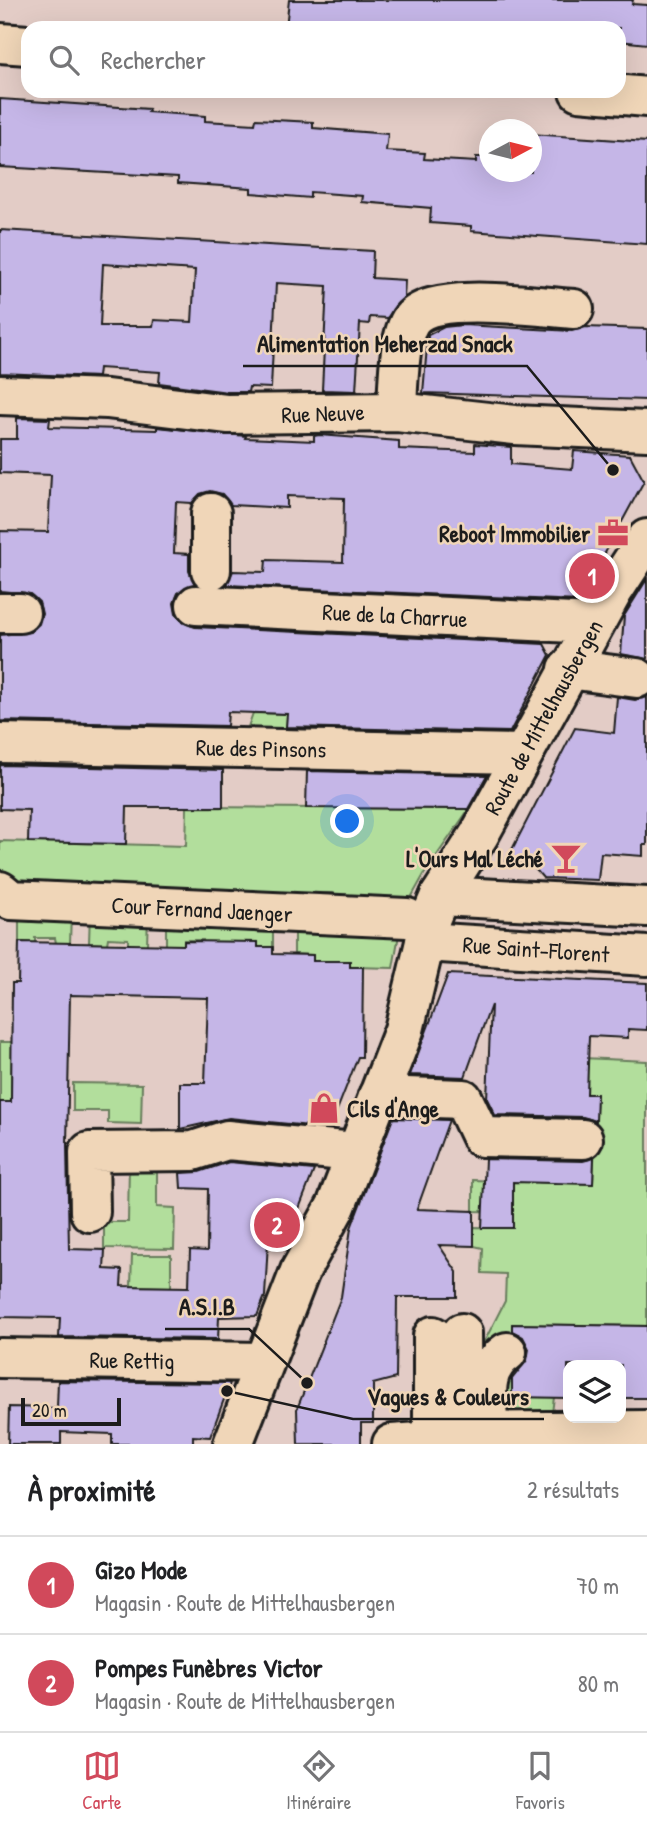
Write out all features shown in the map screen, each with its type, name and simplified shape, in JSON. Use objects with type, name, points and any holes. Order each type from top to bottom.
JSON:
[{"type":"street","points":[[0,43],[21,44]]},
{"type":"street","points":[[626,95],[647,97]]},
{"type":"street","points":[[397,412],[405,332],[411,319],[420,311],[450,303],[574,310]]},
{"type":"street","name":"Rue Neuve","points":[[0,394],[107,399],[227,414],[397,412],[515,425],[647,431]]},
{"type":"street","name":"Rue de la Charrue","points":[[211,513],[207,593],[594,624]]},
{"type":"street","name":"Route de Mittelhausbergen","points":[[233,1444],[300,1271],[336,1206],[410,1011],[416,930],[479,835],[594,624],[630,593],[647,539]]},
{"type":"street","points":[[568,669],[636,678]]},
{"type":"street","name":"Rue des Pinsons","points":[[0,743],[523,754]]},
{"type":"street","name":"Cour Fernand Jaenger","points":[[0,891],[11,900],[416,930]]},
{"type":"street","name":"Rue Saint-Florent","points":[[440,896],[647,907]]},
{"type":"street","name":"Rue Saint-Florent","points":[[416,930],[647,957]]},
{"type":"street","points":[[378,1096],[463,1099],[481,1137],[583,1139]]},
{"type":"street","points":[[112,1132],[191,1134],[355,1152]]},
{"type":"street","points":[[89,1212],[89,1152],[193,1151],[228,1140]]},
{"type":"street","points":[[447,1335],[461,1435]]},
{"type":"street","points":[[461,1435],[495,1360],[507,1352]]},
{"type":"street","name":"Rue Rettig","points":[[0,1358],[264,1362]]},
{"type":"street","points":[[393,1444],[461,1435],[647,1430]]},
{"type":"green space","points":[[253,713],[287,714],[286,739],[244,738]]},
{"type":"green space","points":[[187,807],[469,809],[426,871],[407,905],[348,905],[333,893],[189,892],[0,879],[0,841],[186,846]]},
{"type":"green space","points":[[71,913],[70,943],[56,943],[55,938],[35,938],[35,943],[19,942],[19,917]]},
{"type":"green space","points":[[90,913],[148,914],[147,945],[128,945],[128,939],[108,938],[107,944],[89,943]]},
{"type":"green space","points":[[166,915],[273,926],[273,947],[258,947],[258,942],[203,946],[203,940],[184,940],[184,945],[166,945]]},
{"type":"green space","points":[[294,927],[400,929],[393,968],[313,966],[312,955],[294,954]]},
{"type":"green space","points":[[0,1042],[12,1042],[11,1102],[0,1102]]},
{"type":"green space","points":[[539,1056],[647,1061],[647,1326],[512,1324],[512,1397],[554,1397],[552,1413],[508,1412],[504,1410],[476,1358],[505,1301],[506,1274],[482,1273],[483,1248],[474,1246],[474,1227],[512,1228],[513,1212],[473,1211],[473,1180],[593,1184],[597,1095],[487,1090]]},
{"type":"green space","points":[[73,1083],[142,1084],[141,1124],[108,1123],[108,1111],[73,1111]]},
{"type":"green space","points":[[129,1164],[157,1164],[157,1207],[175,1208],[174,1249],[104,1248],[104,1222],[128,1222]]},
{"type":"green space","points":[[132,1255],[171,1255],[171,1287],[131,1286]]},
{"type":"building","points":[[289,0],[633,0],[632,4],[647,5],[647,44],[626,42],[626,21],[287,21]]},
{"type":"building","points":[[0,99],[149,109],[148,112],[205,116],[205,121],[255,124],[256,119],[313,122],[313,128],[388,134],[386,151],[425,153],[424,159],[476,162],[476,157],[479,157],[479,182],[542,182],[542,135],[647,142],[647,244],[471,231],[471,226],[430,223],[431,208],[362,202],[363,196],[310,192],[310,198],[251,193],[251,188],[178,183],[178,177],[0,167]]},
{"type":"building","points":[[0,230],[373,251],[372,278],[405,280],[404,298],[387,318],[370,317],[369,324],[360,323],[356,391],[322,390],[327,286],[276,283],[271,388],[249,387],[248,392],[228,392],[159,383],[160,372],[99,368],[98,377],[0,373]],"holes":[[[103,264],[195,270],[192,322],[154,320],[153,326],[100,326]]]},
{"type":"building","points":[[463,325],[572,331],[585,327],[647,329],[647,400],[423,393],[428,335],[444,327]]},
{"type":"building","points":[[17,418],[50,419],[49,427],[157,430],[157,427],[246,436],[245,438],[314,441],[314,436],[319,435],[399,441],[399,449],[475,452],[475,444],[511,447],[511,464],[572,469],[574,451],[630,455],[644,481],[579,601],[226,585],[233,571],[265,572],[266,560],[343,562],[344,498],[287,496],[287,508],[231,505],[222,494],[210,491],[200,494],[192,503],[176,502],[174,553],[189,554],[189,571],[195,584],[178,593],[174,603],[176,614],[184,623],[195,627],[544,644],[550,655],[510,732],[286,727],[287,714],[228,712],[227,726],[0,721],[0,635],[30,632],[39,624],[42,614],[39,602],[30,594],[0,591],[0,531],[48,532],[51,475],[0,473],[0,439],[17,439]]},
{"type":"building","points":[[647,579],[647,659],[621,654],[624,616]]},
{"type":"building","points":[[617,697],[635,700],[647,697],[647,845],[643,845],[643,856],[601,853],[598,880],[543,878],[531,864],[505,863],[575,728],[614,733]]},
{"type":"building","points":[[0,765],[223,770],[223,807],[127,807],[126,844],[28,842],[29,810],[0,809]]},
{"type":"building","points":[[307,771],[487,775],[468,809],[306,808]]},
{"type":"building","points":[[184,941],[258,942],[258,947],[273,947],[273,954],[313,955],[313,961],[350,961],[350,967],[363,967],[362,1057],[358,1057],[330,1128],[229,1118],[180,1129],[180,1083],[205,1083],[208,998],[70,995],[67,1145],[69,1249],[105,1250],[104,1269],[122,1270],[121,1286],[189,1287],[190,1250],[207,1251],[208,1189],[181,1188],[180,1173],[199,1172],[229,1162],[314,1170],[286,1242],[268,1241],[265,1296],[257,1316],[219,1317],[218,1339],[59,1337],[60,1318],[0,1317],[0,1102],[11,1102],[12,983],[18,983],[19,942],[184,945]]},
{"type":"building","points":[[448,974],[647,983],[647,1030],[628,1029],[628,1038],[589,1036],[587,1094],[597,1094],[596,1121],[583,1117],[495,1115],[487,1099],[491,1005],[465,1077],[410,1075]]},
{"type":"building","points":[[393,1118],[449,1120],[417,1209],[474,1211],[474,1246],[439,1245],[457,1272],[457,1297],[397,1297],[396,1378],[373,1384],[373,1423],[361,1423],[361,1444],[298,1444],[297,1409],[341,1297],[351,1228]]},
{"type":"building","points":[[594,1158],[593,1184],[513,1182],[513,1228],[482,1228],[485,1159],[583,1161]]},
{"type":"building","points":[[512,1324],[647,1326],[647,1398],[626,1398],[626,1360],[563,1360],[563,1398],[512,1397],[512,1379],[527,1360],[529,1349],[523,1337],[512,1331]]},
{"type":"building","points":[[58,1381],[230,1383],[210,1437],[193,1436],[193,1444],[112,1444],[112,1434],[61,1432],[61,1444],[8,1444],[9,1407],[57,1408]]},
{"type":"place","name":"Alimentation Meherzad Snack","points":[[613,470]]},
{"type":"place","name":"Reboot Immobilier","points":[[613,533]]},
{"type":"place","name":"Gizo Mode","points":[[592,576]]},
{"type":"place","name":"L'Ours Mal Léché","points":[[566,858]]},
{"type":"place","name":"Cils d'Ange","points":[[324,1108]]},
{"type":"place","name":"Pompes Funèbres Victor","points":[[277,1225]]},
{"type":"place","name":"A.S.I.B","points":[[307,1383]]},
{"type":"place","name":"Vagues & Couleurs","points":[[227,1391]]}]
